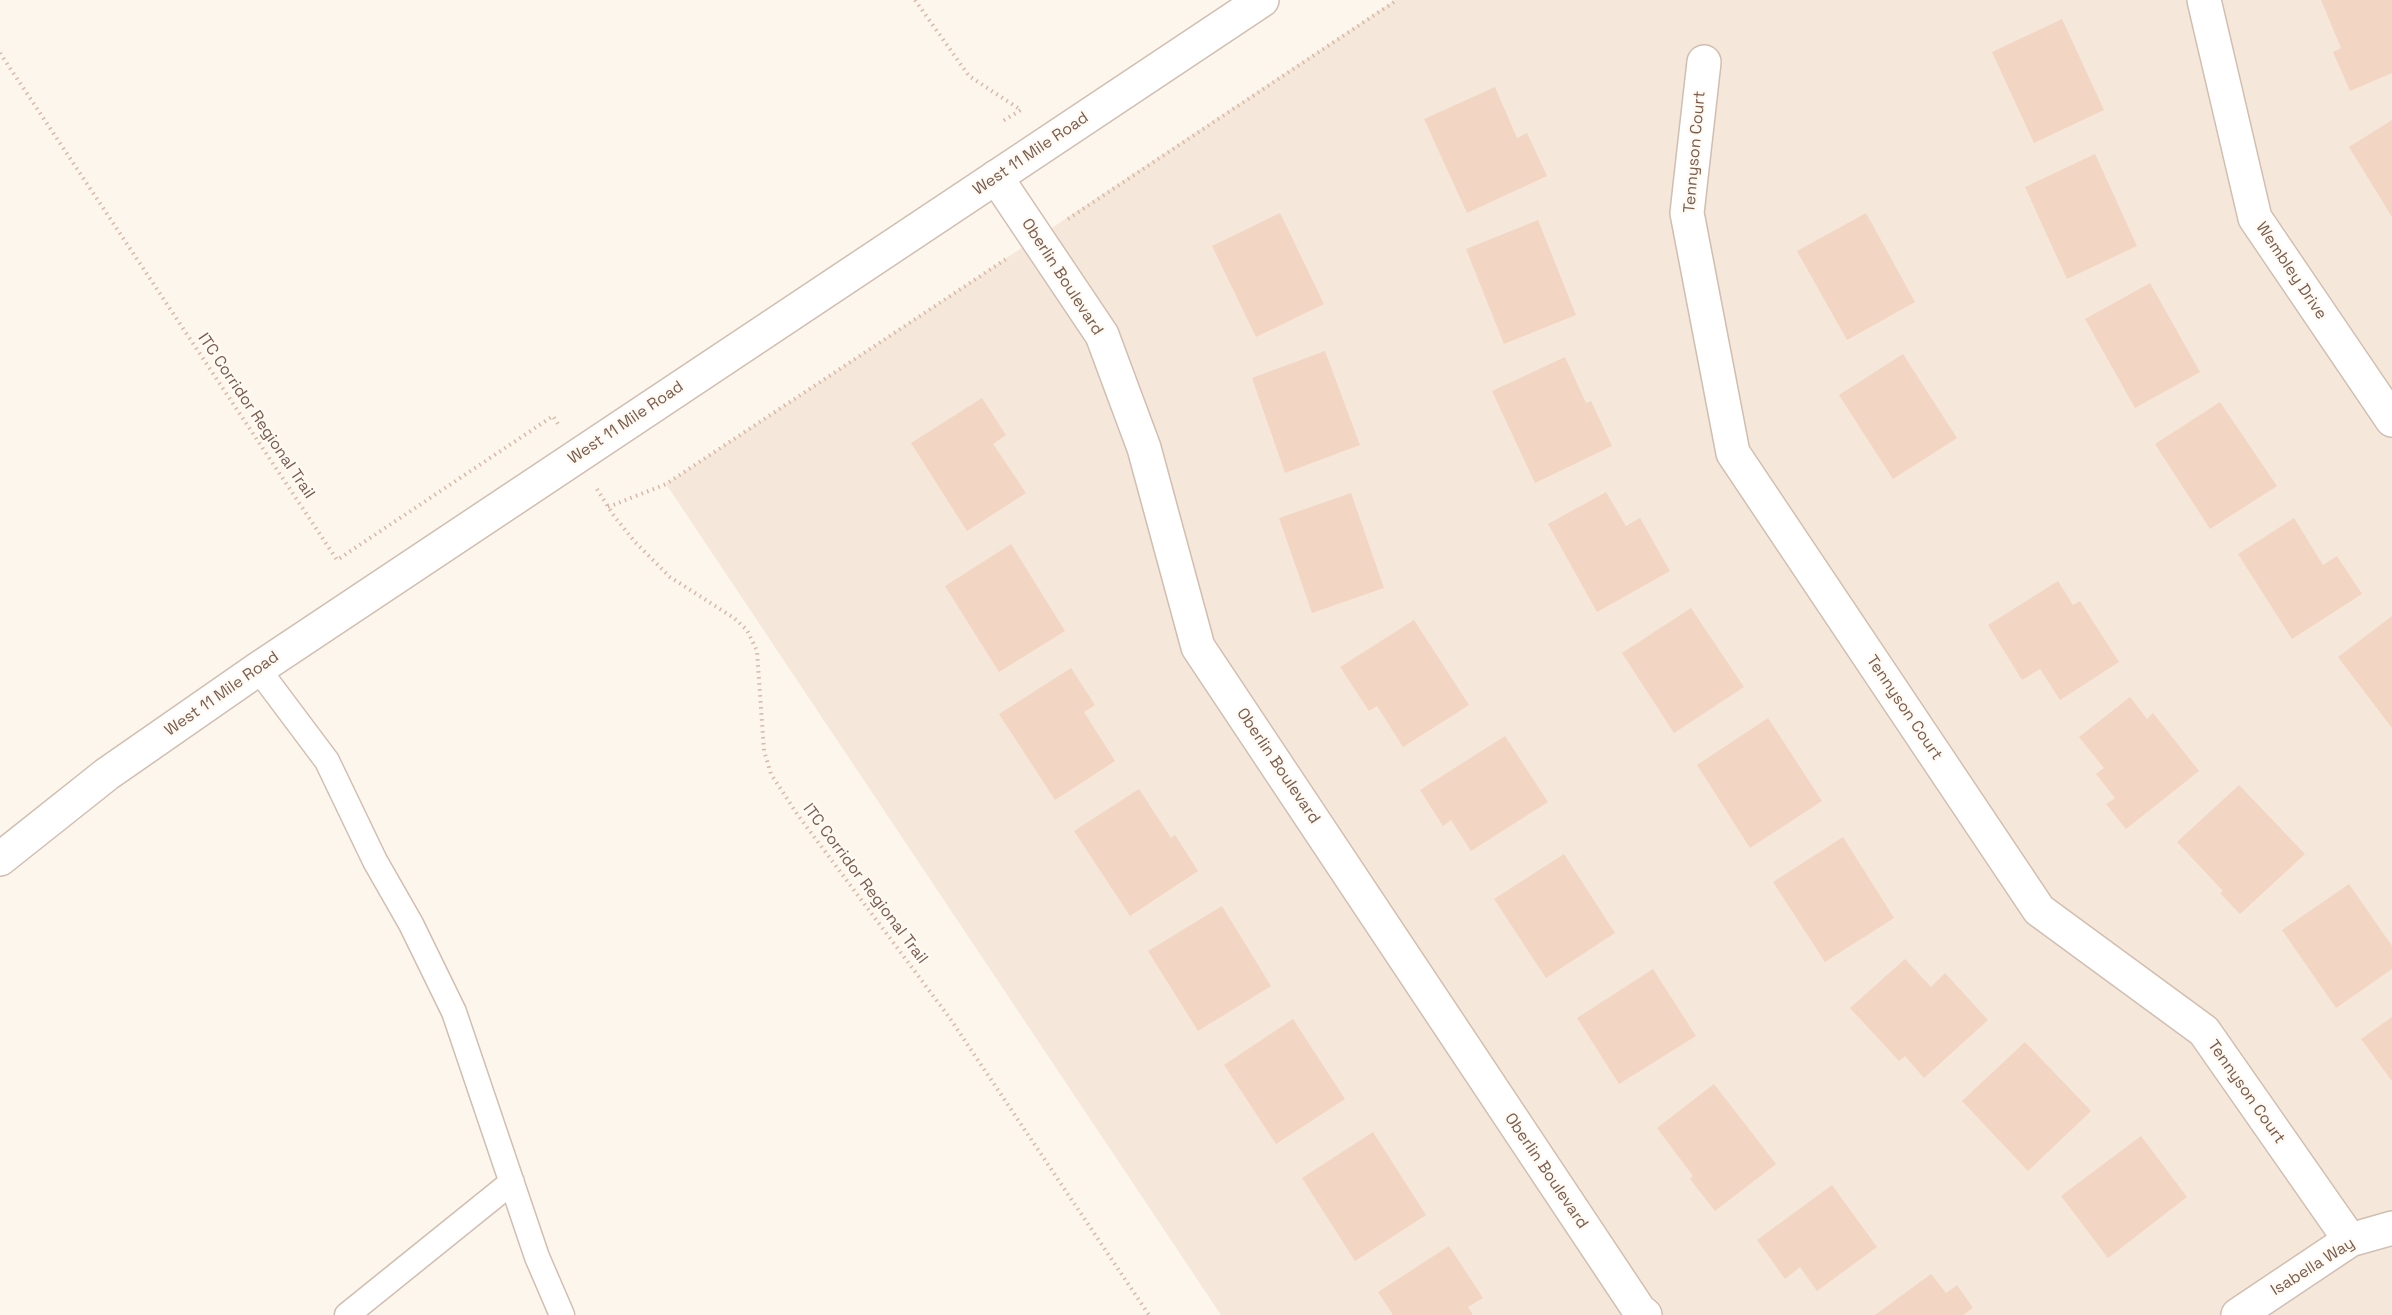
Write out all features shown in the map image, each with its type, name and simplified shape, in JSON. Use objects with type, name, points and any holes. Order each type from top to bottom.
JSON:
[{"type":"street","name":"West 11 Mile Road","points":[[0,859],[107,774],[258,669],[1262,0]]},
{"type":"street","name":"Wembley Drive","points":[[2204,0],[2255,218],[2392,420]]},
{"type":"street","name":"Tennyson Court","points":[[1704,62],[1687,213],[1733,453],[2039,909],[2204,1031],[2350,1240]]},
{"type":"street","name":"Oberlin Boulevard","points":[[996,177],[1102,335],[1144,448],[1198,646],[1639,1310],[1645,1315]]},
{"type":"street","name":"Isabella Way","points":[[2238,1315],[2350,1240],[2392,1228]]},
{"type":"lane","points":[[258,669],[327,760],[375,861],[411,924],[454,1012],[537,1257],[562,1315]]},
{"type":"lane","points":[[347,1315],[512,1182]]},
{"type":"path","points":[[915,0],[969,76],[1021,110],[1001,122]]},
{"type":"path","name":"ITC Corridor Regional Trail","points":[[0,52],[337,560],[553,416],[563,434]]},
{"type":"path","name":"ITC Corridor Regional Trail","points":[[594,484],[614,516],[635,542],[670,577],[734,618],[747,630],[757,651],[764,751],[771,774],[797,814],[949,1017],[1149,1315]]},
{"type":"shaded area","points":[[1395,0],[2392,0],[2392,1315],[1221,1315],[666,484]]},
{"type":"building","points":[[2321,0],[2392,0],[2392,73],[2350,91],[2333,52],[2341,48]]},
{"type":"building","points":[[2062,19],[2104,110],[2034,143],[1992,52]]},
{"type":"building","points":[[1495,87],[1517,138],[1527,133],[1547,176],[1467,213],[1424,119]]},
{"type":"building","points":[[2392,120],[2392,217],[2349,147]]},
{"type":"building","points":[[2095,154],[2137,246],[2067,279],[2025,187]]},
{"type":"building","points":[[1280,213],[1324,304],[1256,337],[1212,246]]},
{"type":"building","points":[[1866,213],[1915,302],[1847,340],[1797,251]]},
{"type":"building","points":[[1538,220],[1576,315],[1504,344],[1466,249]]},
{"type":"building","points":[[2150,283],[2200,372],[2135,408],[2085,319]]},
{"type":"building","points":[[1325,351],[1360,445],[1285,473],[1252,378]]},
{"type":"building","points":[[1903,354],[1957,438],[1893,479],[1839,395]]},
{"type":"building","points":[[1565,357],[1586,403],[1591,401],[1612,446],[1535,483],[1492,391]]},
{"type":"building","points":[[982,398],[1006,435],[993,444],[1026,493],[967,531],[911,443]]},
{"type":"building","points":[[2220,402],[2277,486],[2210,529],[2155,444]]},
{"type":"building","points":[[1606,492],[1626,526],[1640,518],[1670,571],[1597,612],[1548,524]]},
{"type":"building","points":[[1351,493],[1384,588],[1312,613],[1279,518]]},
{"type":"building","points":[[2294,518],[2323,565],[2337,556],[2362,594],[2292,639],[2238,554]]},
{"type":"building","points":[[1011,544],[1065,631],[999,672],[945,586]]},
{"type":"building","points":[[2058,581],[2073,605],[2080,601],[2119,662],[2060,700],[2040,669],[2022,680],[1988,625]]},
{"type":"building","points":[[1691,608],[1744,687],[1674,733],[1622,653]]},
{"type":"building","points":[[2392,616],[2392,728],[2338,657]]},
{"type":"building","points":[[1414,620],[1469,705],[1403,747],[1377,706],[1369,711],[1340,667]]},
{"type":"building","points":[[1071,668],[1095,705],[1084,712],[1115,761],[1055,800],[999,714]]},
{"type":"building","points":[[2130,697],[2147,719],[2153,713],[2199,771],[2126,829],[2106,804],[2115,798],[2096,774],[2104,768],[2079,737]]},
{"type":"building","points":[[1768,718],[1822,801],[1750,848],[1697,765]]},
{"type":"building","points":[[1505,736],[1548,802],[1471,851],[1451,820],[1443,826],[1420,790]]},
{"type":"building","points":[[2239,785],[2305,854],[2240,914],[2220,893],[2223,891],[2177,842]]},
{"type":"building","points":[[1139,789],[1171,838],[1175,835],[1198,871],[1130,916],[1074,831]]},
{"type":"building","points":[[1843,837],[1894,918],[1825,962],[1773,882]]},
{"type":"building","points":[[1564,854],[1615,933],[1546,978],[1494,899]]},
{"type":"building","points":[[2349,884],[2392,946],[2392,969],[2336,1008],[2282,930]]},
{"type":"building","points":[[1222,906],[1271,986],[1198,1031],[1148,951]]},
{"type":"building","points":[[1905,959],[1931,987],[1945,973],[1988,1020],[1924,1078],[1905,1056],[1899,1061],[1850,1008]]},
{"type":"building","points":[[1653,969],[1696,1036],[1619,1084],[1577,1018]]},
{"type":"building","points":[[2392,1017],[2392,1081],[2361,1039]]},
{"type":"building","points":[[1293,1019],[1345,1099],[1276,1144],[1224,1065]]},
{"type":"building","points":[[2025,1042],[2091,1111],[2028,1171],[1962,1101]]},
{"type":"building","points":[[1714,1084],[1776,1164],[1715,1211],[1690,1179],[1693,1176],[1657,1128]]},
{"type":"building","points":[[1373,1132],[1426,1215],[1355,1261],[1302,1178]]},
{"type":"building","points":[[2141,1136],[2187,1197],[2108,1258],[2061,1196]]},
{"type":"building","points":[[1832,1185],[1877,1247],[1817,1291],[1800,1267],[1785,1279],[1757,1240]]},
{"type":"building","points":[[1449,1246],[1483,1298],[1468,1307],[1473,1315],[1393,1315],[1378,1292]]},
{"type":"building","points":[[1931,1274],[1946,1293],[1957,1285],[1973,1308],[1963,1315],[1875,1315]]}]
